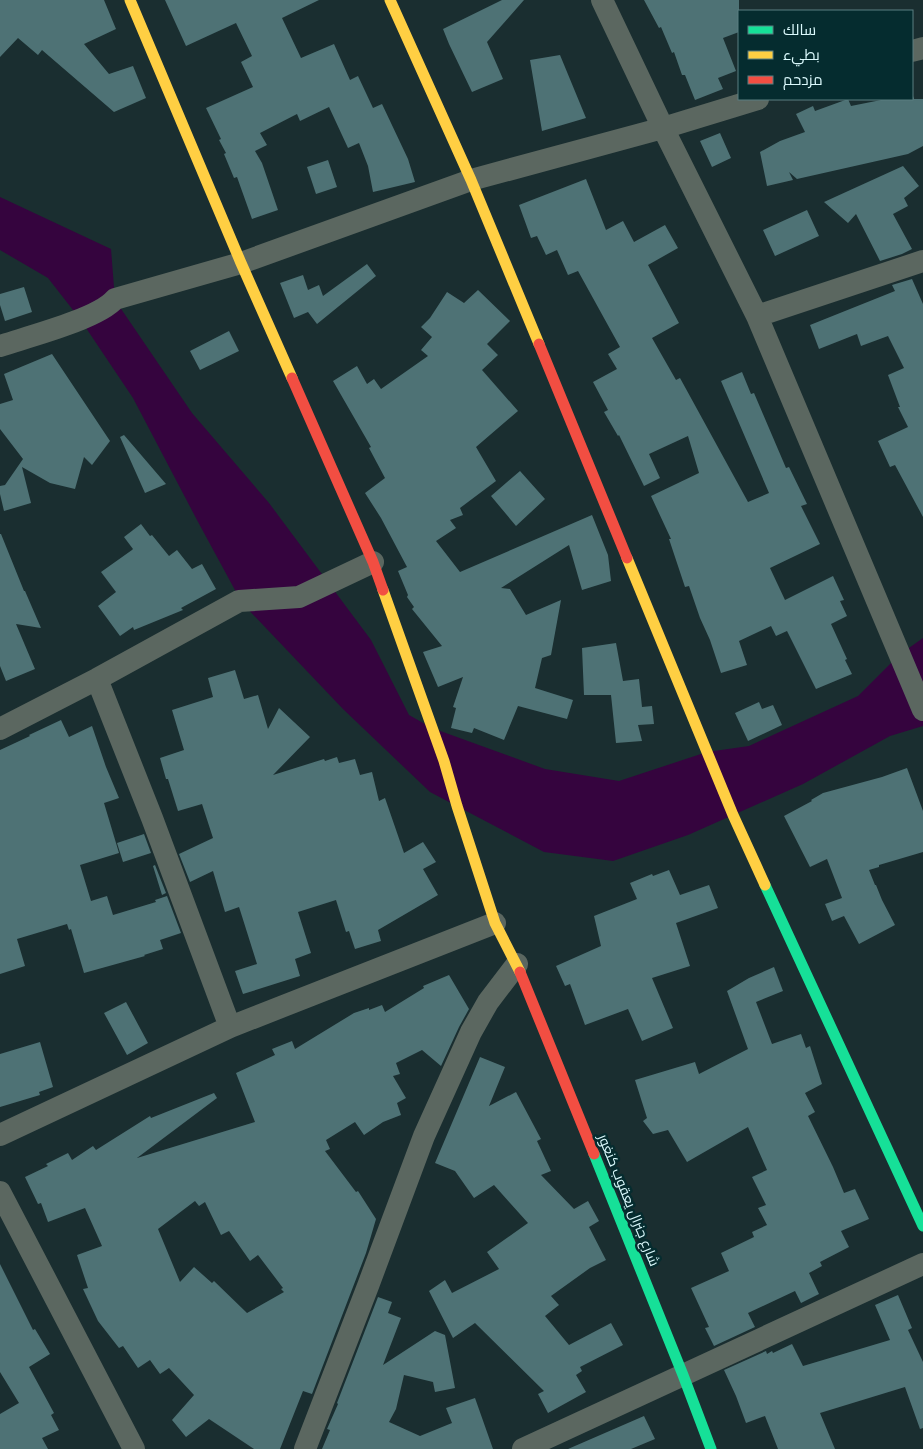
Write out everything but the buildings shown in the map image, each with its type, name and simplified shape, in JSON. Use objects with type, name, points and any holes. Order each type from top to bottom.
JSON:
[{"type":"street","name":"شارع جنرال يعقوب كنغور","points":[[130,0],[241,263],[374,562],[444,761],[456,806],[495,923],[517,964],[711,1449]]},
{"type":"street","points":[[390,0],[471,180],[733,815],[923,1226]]},
{"type":"street","points":[[602,0],[663,128],[757,316],[923,710]]},
{"type":"street","points":[[0,346],[80,319],[110,305],[115,300],[241,263],[471,180],[663,128],[755,100]]},
{"type":"street","points":[[757,316],[923,261]]},
{"type":"street","points":[[0,729],[97,679],[239,601],[299,597],[374,562]]},
{"type":"street","points":[[97,679],[152,818],[230,1027]]},
{"type":"street","points":[[0,1134],[230,1027],[495,923]]},
{"type":"street","points":[[305,1449],[424,1136],[471,1032],[488,1002],[517,964]]},
{"type":"street","points":[[0,1192],[134,1449]]},
{"type":"street","points":[[523,1449],[923,1264]]},
{"type":"shaded area","points":[[0,197],[111,249],[115,300],[192,413],[269,503],[371,640],[409,715],[432,728],[545,769],[619,781],[707,752],[749,746],[858,696],[899,655],[923,638],[923,726],[890,736],[803,784],[688,835],[613,861],[544,852],[430,792],[343,709],[242,603],[133,398],[80,319],[48,278],[0,250]]},
{"type":"traffic: fast","points":[[765,885],[923,1226]]},
{"type":"traffic: fast","points":[[594,1154],[711,1449]]},
{"type":"traffic: slow","points":[[130,0],[241,263],[292,378]]},
{"type":"traffic: slow","points":[[390,0],[471,180],[539,344]]},
{"type":"traffic: slow","points":[[627,558],[733,815],[765,885]]},
{"type":"traffic: slow","points":[[383,590],[444,761],[495,923],[520,972]]},
{"type":"traffic: jam","points":[[539,344],[627,558]]},
{"type":"traffic: jam","points":[[292,378],[373,562],[383,590]]},
{"type":"traffic: jam","points":[[520,972],[594,1154]]}]
